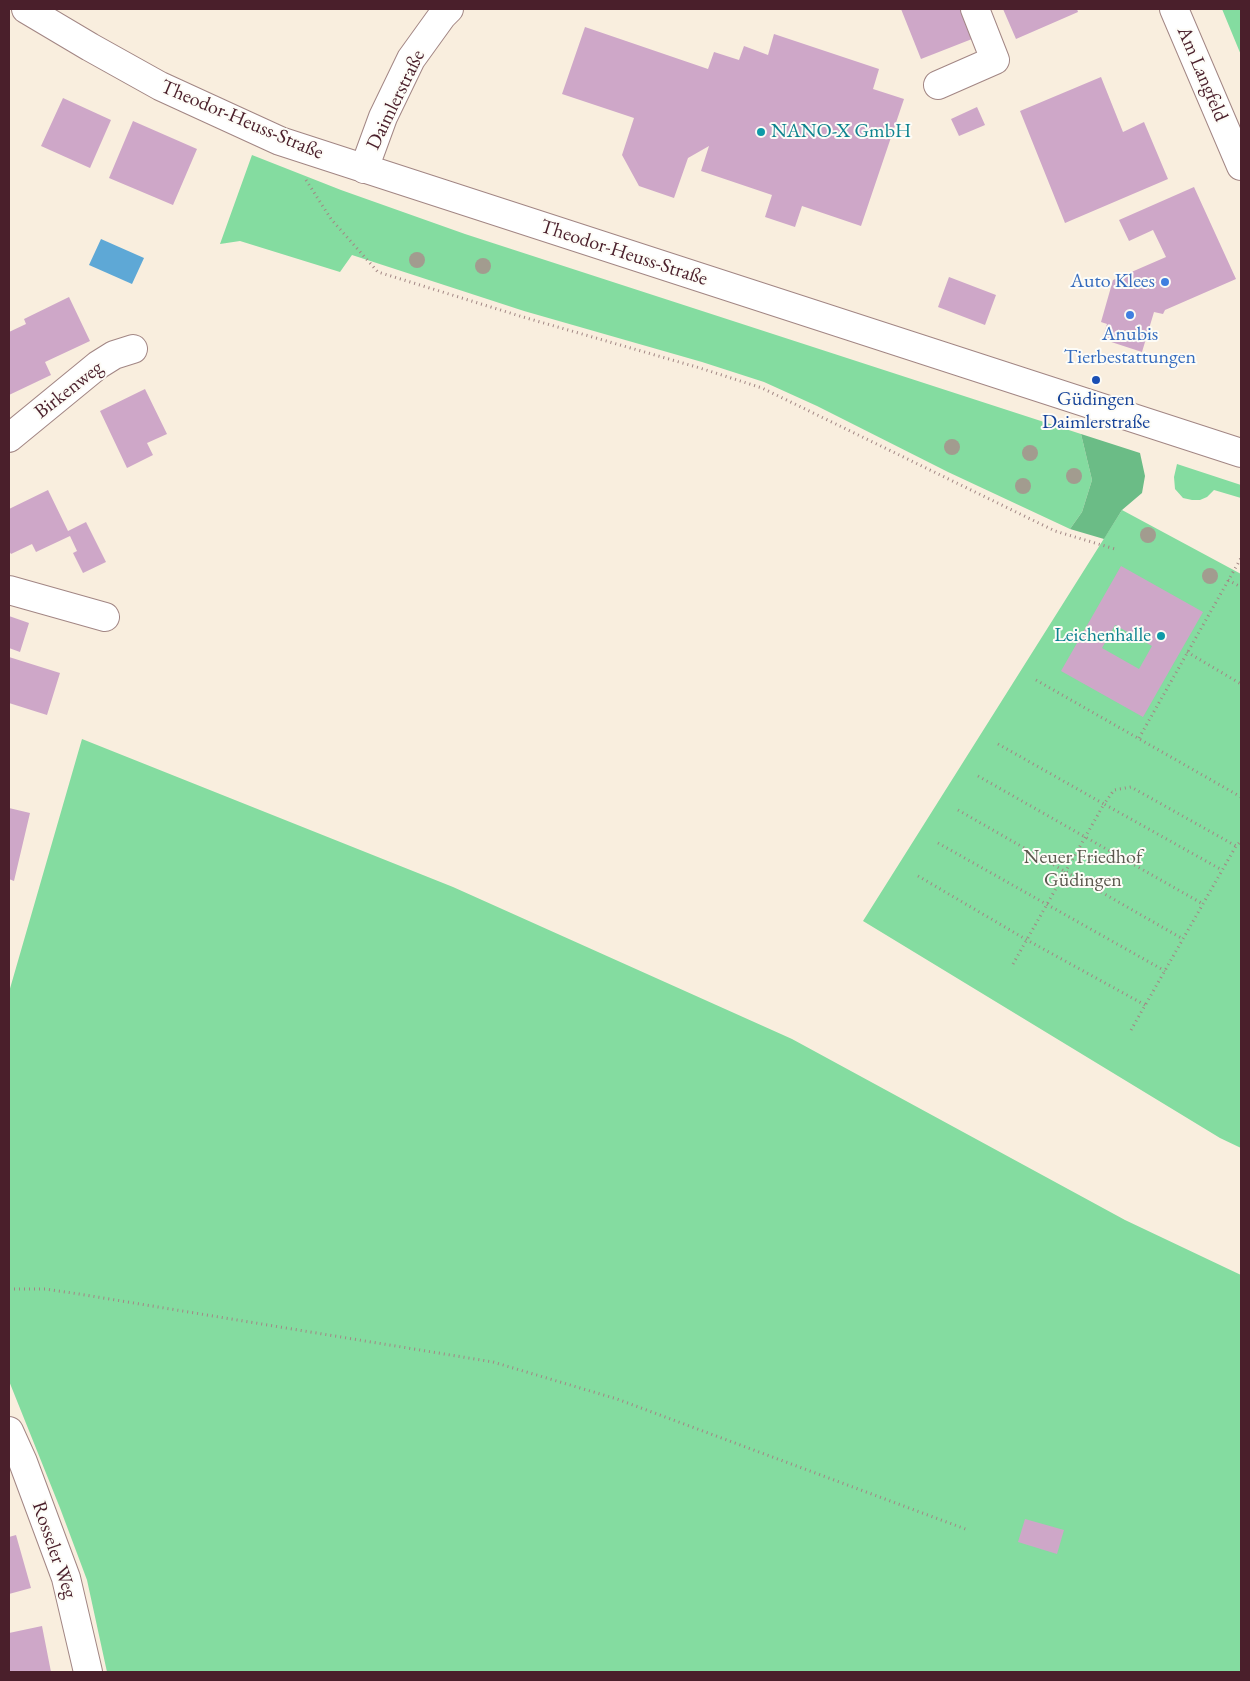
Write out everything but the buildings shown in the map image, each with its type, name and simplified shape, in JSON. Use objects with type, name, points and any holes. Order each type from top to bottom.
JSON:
[{"type":"street","name":"Theodor-Heuss-Straße","points":[[26,9],[160,86],[280,140],[364,169],[1241,453]]},
{"type":"street","points":[[938,85],[994,60],[975,9]]},
{"type":"street","name":"Am Langfeld","points":[[1174,9],[1241,166]]},
{"type":"street","name":"Daimlerstraße","points":[[364,169],[383,117],[411,59],[443,11]]},
{"type":"street","name":"Birkenweg","points":[[9,438],[98,365],[114,355],[133,349]]},
{"type":"street","points":[[9,590],[105,617]]},
{"type":"street","name":"Rosseler Weg","points":[[9,1431],[66,1578],[88,1672]]},
{"type":"path","points":[[306,180],[332,218],[378,272],[762,388],[1055,531],[1115,549]]},
{"type":"path","points":[[1139,738],[1241,558]]},
{"type":"path","points":[[1228,580],[1241,587]]},
{"type":"path","points":[[1187,652],[1241,684]]},
{"type":"path","points":[[1036,680],[1241,797]]},
{"type":"path","points":[[998,744],[1222,870]]},
{"type":"path","points":[[978,776],[1203,904]]},
{"type":"path","points":[[1013,964],[1104,804],[1114,790],[1131,787],[1236,846]]},
{"type":"path","points":[[958,810],[1184,939]]},
{"type":"path","points":[[1131,1030],[1222,870],[1241,841]]},
{"type":"path","points":[[938,843],[1165,971]]},
{"type":"path","points":[[918,876],[1027,940],[1145,1005]]},
{"type":"path","points":[[9,1289],[45,1289],[79,1294],[493,1362],[617,1398],[968,1530]]},
{"type":"green space","points":[[1222,9],[1241,9],[1241,55]]},
{"type":"green space","points":[[252,155],[341,190],[465,234],[1081,434],[1092,480],[1082,512],[1070,529],[948,472],[817,406],[764,382],[702,362],[524,311],[352,255],[340,272],[240,241],[220,244]]},
{"type":"green space","points":[[1081,434],[1140,453],[1145,476],[1142,493],[1122,510],[1104,539],[1070,529],[1082,512],[1092,480]]},
{"type":"green space","points":[[1177,464],[1241,485],[1241,498],[1214,490],[1207,497],[1200,500],[1183,498],[1175,489],[1174,477]]},
{"type":"green space","name":"Neuer Friedhof Güdingen","points":[[1122,510],[1241,574],[1241,1148],[1220,1138],[863,921]]},
{"type":"green space","points":[[82,739],[453,887],[792,1039],[1125,1220],[1241,1275],[1241,1672],[107,1672],[87,1580],[9,1381],[9,992]]},
{"type":"water","points":[[101,239],[144,258],[132,284],[89,265]]},
{"type":"place","name":"NANO-X GmbH","points":[[761,132]]},
{"type":"place","name":"Auto Klees","points":[[1165,282]]},
{"type":"place","name":"Anubis Tierbestattungen","points":[[1130,315]]},
{"type":"place","name":"Güdingen Daimlerstraße","points":[[1096,380]]},
{"type":"place","name":"Leichenhalle","points":[[1161,636]]}]
